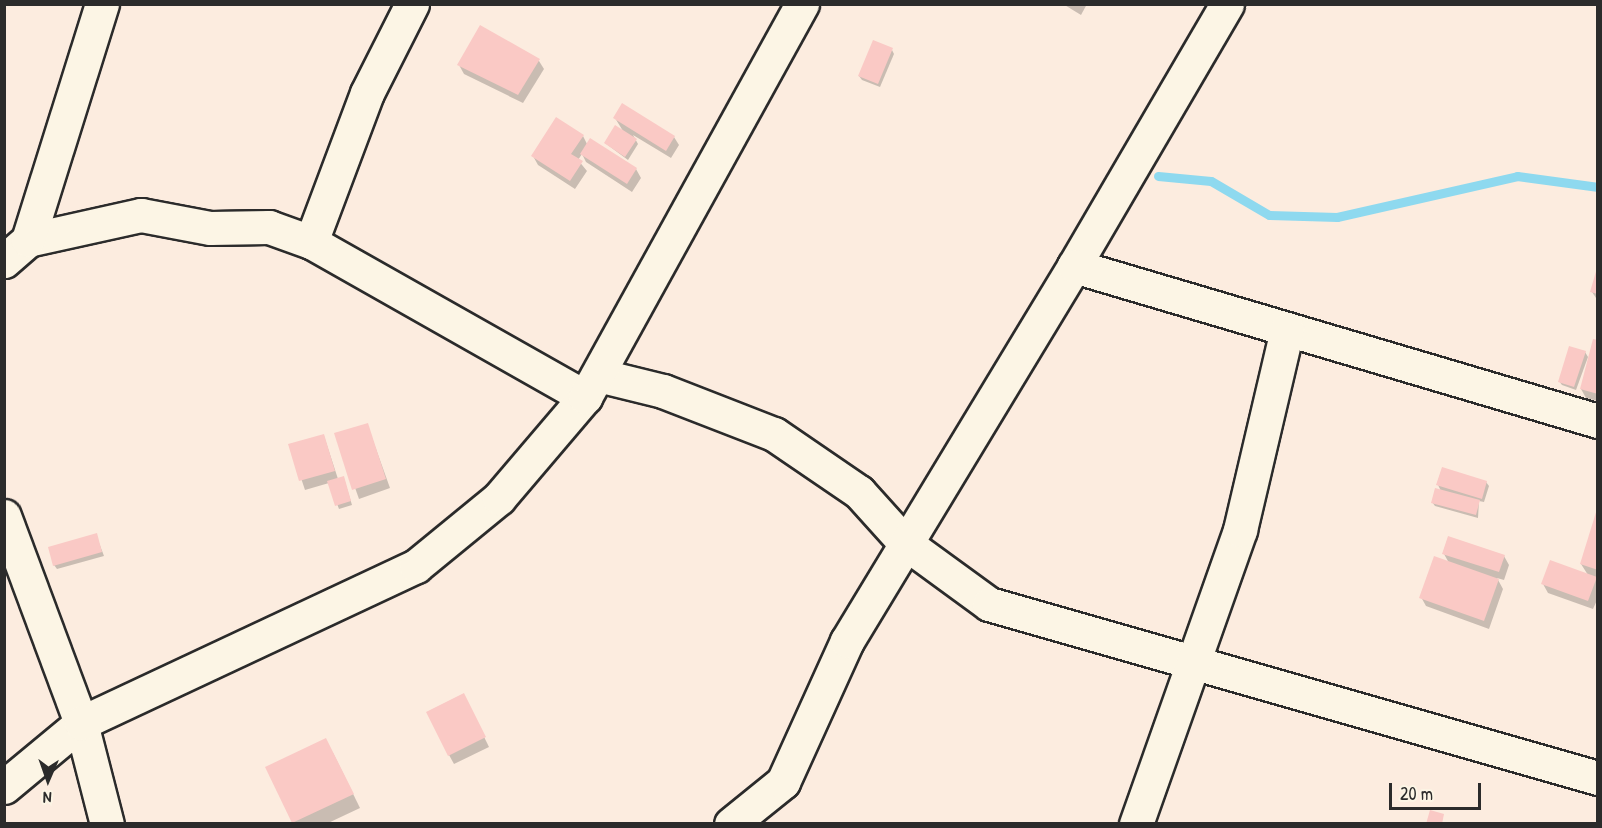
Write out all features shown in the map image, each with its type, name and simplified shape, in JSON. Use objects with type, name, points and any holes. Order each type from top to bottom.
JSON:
[{"type":"street","points":[[16,251],[102,4]]},
{"type":"street","points":[[311,242],[367,93],[412,4]]},
{"type":"street","points":[[4,787],[81,723],[416,566],[499,498],[591,386],[802,4]]},
{"type":"street","points":[[731,824],[783,782],[848,641],[904,542],[1074,266],[1227,4]]},
{"type":"street","points":[[16,251],[141,215],[210,228],[269,227],[311,242],[591,386],[663,391],[774,434],[859,492],[904,542],[989,604],[1598,778]]},
{"type":"street","points":[[1074,266],[1598,421]]},
{"type":"street","points":[[1136,824],[1195,663],[1240,530],[1287,329]]},
{"type":"street","points":[[4,516],[81,723],[107,824]]},
{"type":"building","points":[[480,25],[540,59],[518,95],[457,65]]},
{"type":"building","points":[[873,40],[893,48],[878,84],[858,76]]},
{"type":"building","points":[[622,103],[675,136],[666,151],[613,118]]},
{"type":"building","points":[[556,117],[584,135],[571,154],[583,161],[570,181],[531,156]]},
{"type":"building","points":[[615,125],[637,139],[625,157],[604,143]]},
{"type":"building","points":[[590,138],[637,168],[627,184],[580,154]]},
{"type":"building","points":[[1598,268],[1598,294],[1590,292]]},
{"type":"building","points":[[1593,339],[1598,340],[1598,394],[1580,389]]},
{"type":"building","points":[[1569,346],[1586,351],[1574,387],[1558,382]]},
{"type":"building","points":[[368,423],[386,479],[352,490],[334,433]]},
{"type":"building","points":[[324,434],[335,471],[299,481],[288,444]]},
{"type":"building","points":[[1442,467],[1487,481],[1482,499],[1436,485]]},
{"type":"building","points":[[344,476],[351,501],[335,506],[327,481]]},
{"type":"building","points":[[1435,488],[1480,500],[1476,515],[1431,503]]},
{"type":"building","points":[[1598,509],[1598,570],[1580,564]]},
{"type":"building","points":[[97,533],[102,552],[53,566],[48,547]]},
{"type":"building","points":[[1448,536],[1505,555],[1499,572],[1442,554]]},
{"type":"building","points":[[1434,556],[1499,579],[1484,621],[1419,598]]},
{"type":"building","points":[[1550,560],[1597,577],[1588,601],[1541,584]]},
{"type":"building","points":[[464,693],[486,737],[448,756],[426,712]]},
{"type":"building","points":[[326,738],[354,794],[292,823],[265,767]]},
{"type":"building","points":[[1430,810],[1444,814],[1442,824],[1426,824]]},
{"type":"waterway","points":[[1158,176],[1211,181],[1269,215],[1337,217],[1517,176],[1598,187]]}]
